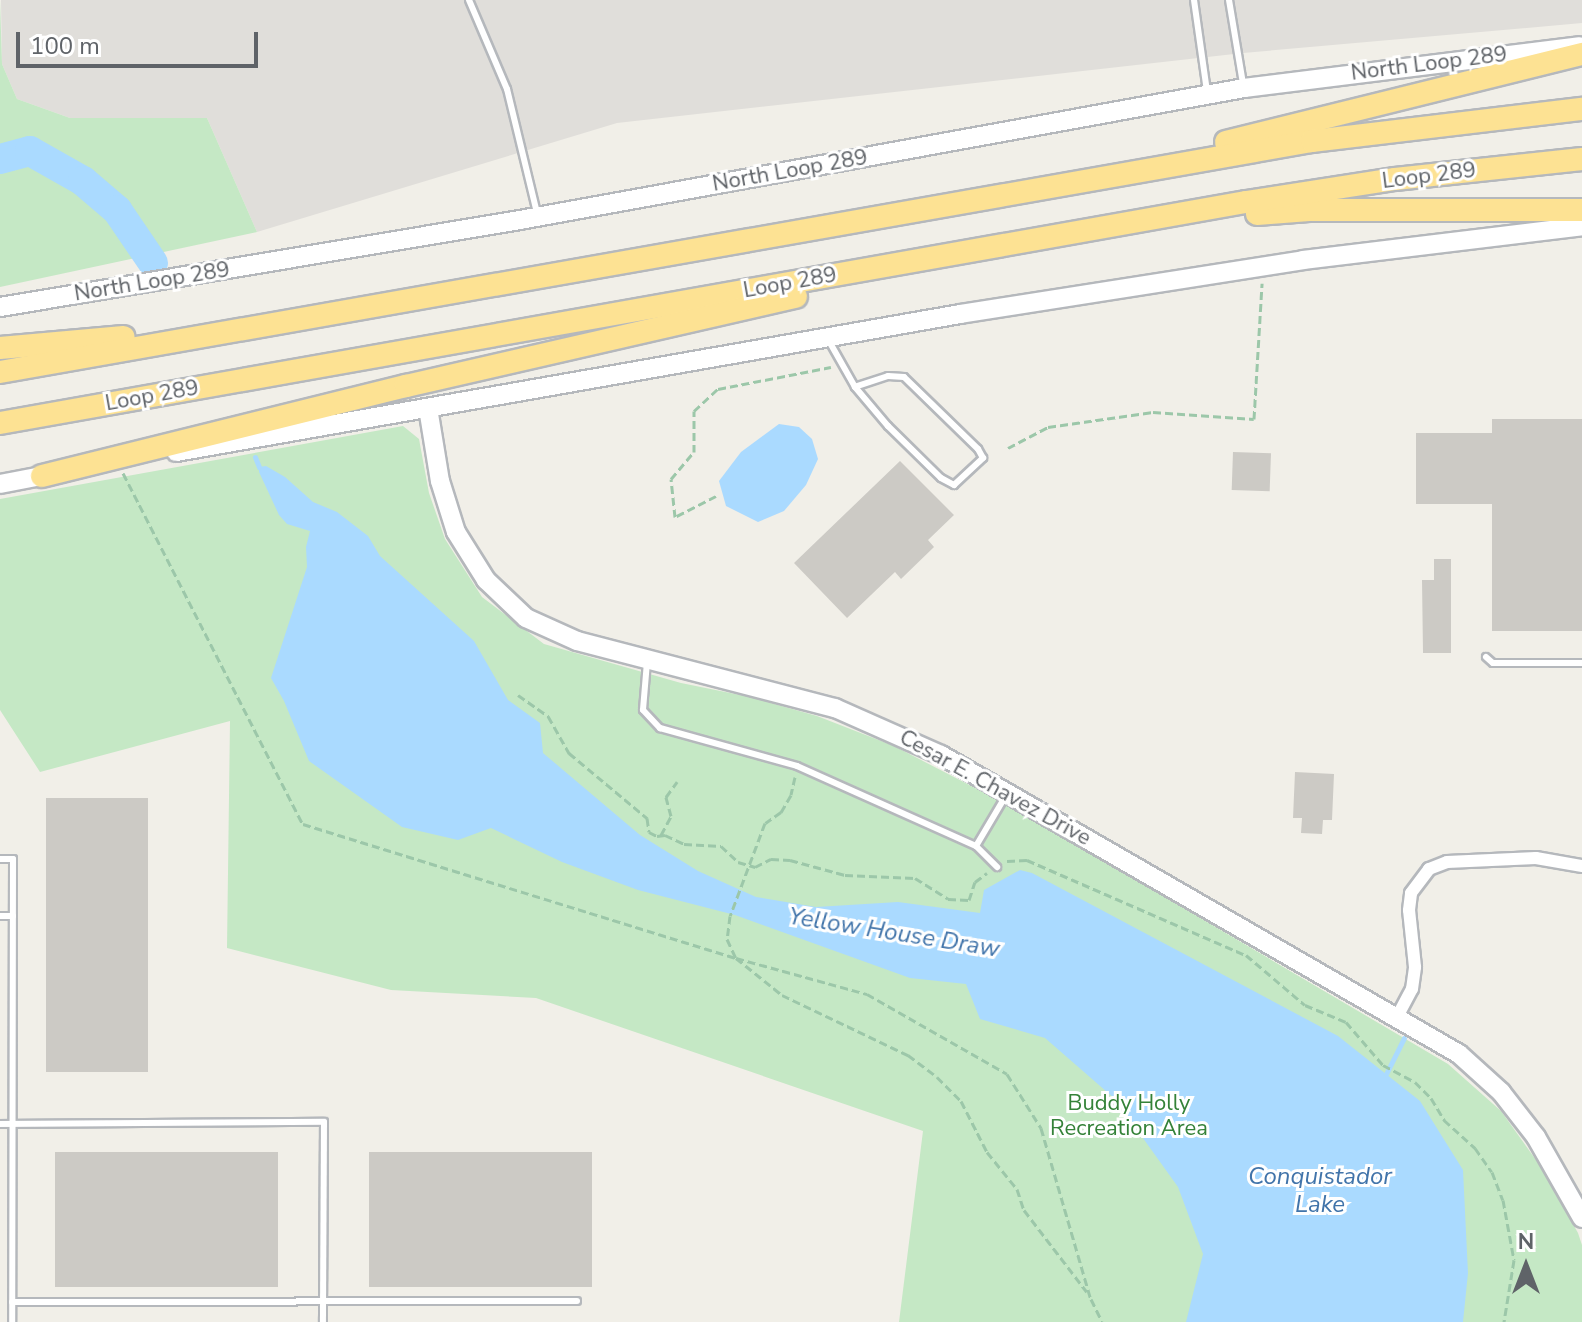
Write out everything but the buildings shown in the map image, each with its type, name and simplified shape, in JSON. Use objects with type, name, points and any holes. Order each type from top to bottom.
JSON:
[{"type":"highway","points":[[1003,193],[1582,54]]},
{"type":"highway","points":[[0,372],[1312,141],[1582,109]]},
{"type":"highway","name":"Loop 289","points":[[0,423],[1145,220],[1395,179],[1582,159]]},
{"type":"highway","points":[[1145,220],[1208,222],[1309,210],[1582,210]]},
{"type":"highway","points":[[42,476],[558,350],[836,290],[888,266]]},
{"type":"highway","points":[[0,348],[122,337],[217,333]]},
{"type":"main road","name":"North Loop 289","points":[[0,307],[538,217],[1244,88],[1582,46]]},
{"type":"main road","points":[[0,484],[828,338],[1303,260],[1582,226]]},
{"type":"main road","name":"Cesar E. Chavez Drive","points":[[428,408],[445,507],[469,557],[486,580],[526,618],[549,631],[835,708],[941,755],[1008,793],[1459,1054],[1501,1092],[1536,1137],[1582,1218]]},
{"type":"street","points":[[1397,1017],[1412,989],[1415,967],[1409,910],[1411,893],[1418,879],[1429,869],[1447,862],[1536,858],[1582,866]]},
{"type":"lane","points":[[469,0],[507,89],[538,217]]},
{"type":"lane","points":[[1194,0],[1208,94]]},
{"type":"lane","points":[[1229,0],[1244,88]]},
{"type":"lane","points":[[828,338],[855,387],[941,478],[954,485],[983,458],[978,449],[904,377],[888,376],[855,387]]},
{"type":"lane","points":[[1486,657],[1493,663],[1582,663]]},
{"type":"lane","points":[[648,659],[643,710],[660,728],[797,766],[976,846],[997,867]]},
{"type":"lane","points":[[976,846],[1008,793]]},
{"type":"lane","points":[[0,859],[13,859],[12,1322]]},
{"type":"lane","points":[[0,916],[13,916]]},
{"type":"lane","points":[[0,1124],[324,1122],[323,1322]]},
{"type":"lane","points":[[12,1302],[577,1301]]},
{"type":"path","points":[[1008,448],[1048,427],[1153,412],[1254,419],[1262,274]]},
{"type":"path","points":[[716,496],[675,517],[671,479],[694,452],[694,411],[718,389],[843,365]]},
{"type":"path","points":[[118,463],[303,824],[736,958],[867,994],[1007,1074],[1041,1128],[1091,1300]]},
{"type":"path","points":[[518,695],[548,716],[569,753],[647,818],[649,832],[684,844],[721,846],[738,862],[749,866],[755,867],[771,859],[790,860],[845,875],[915,878],[948,899],[969,900],[975,882],[1014,859],[1027,860],[1246,955],[1305,1005],[1346,1022],[1383,1065],[1415,1082],[1431,1098],[1444,1120],[1475,1148],[1492,1172],[1503,1200],[1514,1260],[1504,1322]]},
{"type":"path","points":[[797,766],[791,795],[781,812],[765,823],[730,916],[727,939],[736,958],[782,995],[908,1055],[937,1077],[961,1101],[987,1152],[1017,1189],[1024,1210],[1063,1256],[1102,1322]]},
{"type":"path","points":[[661,835],[671,816],[666,797],[677,782]]},
{"type":"shaded area","points":[[1,0],[1582,0],[1582,23],[1243,53],[617,123],[257,232],[207,118],[70,118],[17,99],[2,64]]},
{"type":"green space","points":[[0,0],[2,64],[17,99],[70,118],[207,118],[257,232],[0,287]]},
{"type":"green space","name":"Buddy Holly Recreation Area","points":[[403,426],[419,439],[429,493],[445,539],[482,597],[544,644],[681,683],[750,697],[817,716],[894,746],[1010,806],[1448,1064],[1501,1111],[1541,1167],[1578,1233],[1582,1245],[1582,1322],[899,1322],[923,1131],[536,998],[391,990],[227,948],[230,721],[40,772],[0,710],[0,499]]},
{"type":"water","points":[[779,424],[799,427],[812,439],[818,459],[806,485],[784,511],[758,522],[726,506],[719,481],[741,452]]},
{"type":"water","name":"Conquistador Lake","points":[[266,466],[285,477],[313,502],[337,512],[368,536],[380,556],[474,641],[508,700],[540,723],[543,753],[640,835],[698,871],[756,897],[816,907],[898,902],[980,913],[984,890],[1020,870],[1032,873],[1338,1036],[1420,1101],[1463,1170],[1468,1273],[1463,1322],[1186,1322],[1203,1254],[1178,1187],[1115,1099],[1045,1038],[980,1019],[966,984],[910,978],[735,915],[638,890],[562,862],[491,828],[458,840],[402,827],[309,761],[271,678],[307,567],[306,547],[310,531],[287,524],[279,515],[259,472],[259,467]]},
{"type":"waterway","name":"Yellow House Draw","points":[[0,159],[30,151],[83,181],[117,210],[153,263]]},
{"type":"waterway","name":"Yellow House Draw","points":[[255,457],[259,467]]},
{"type":"waterway","points":[[1386,1074],[1404,1038]]}]
